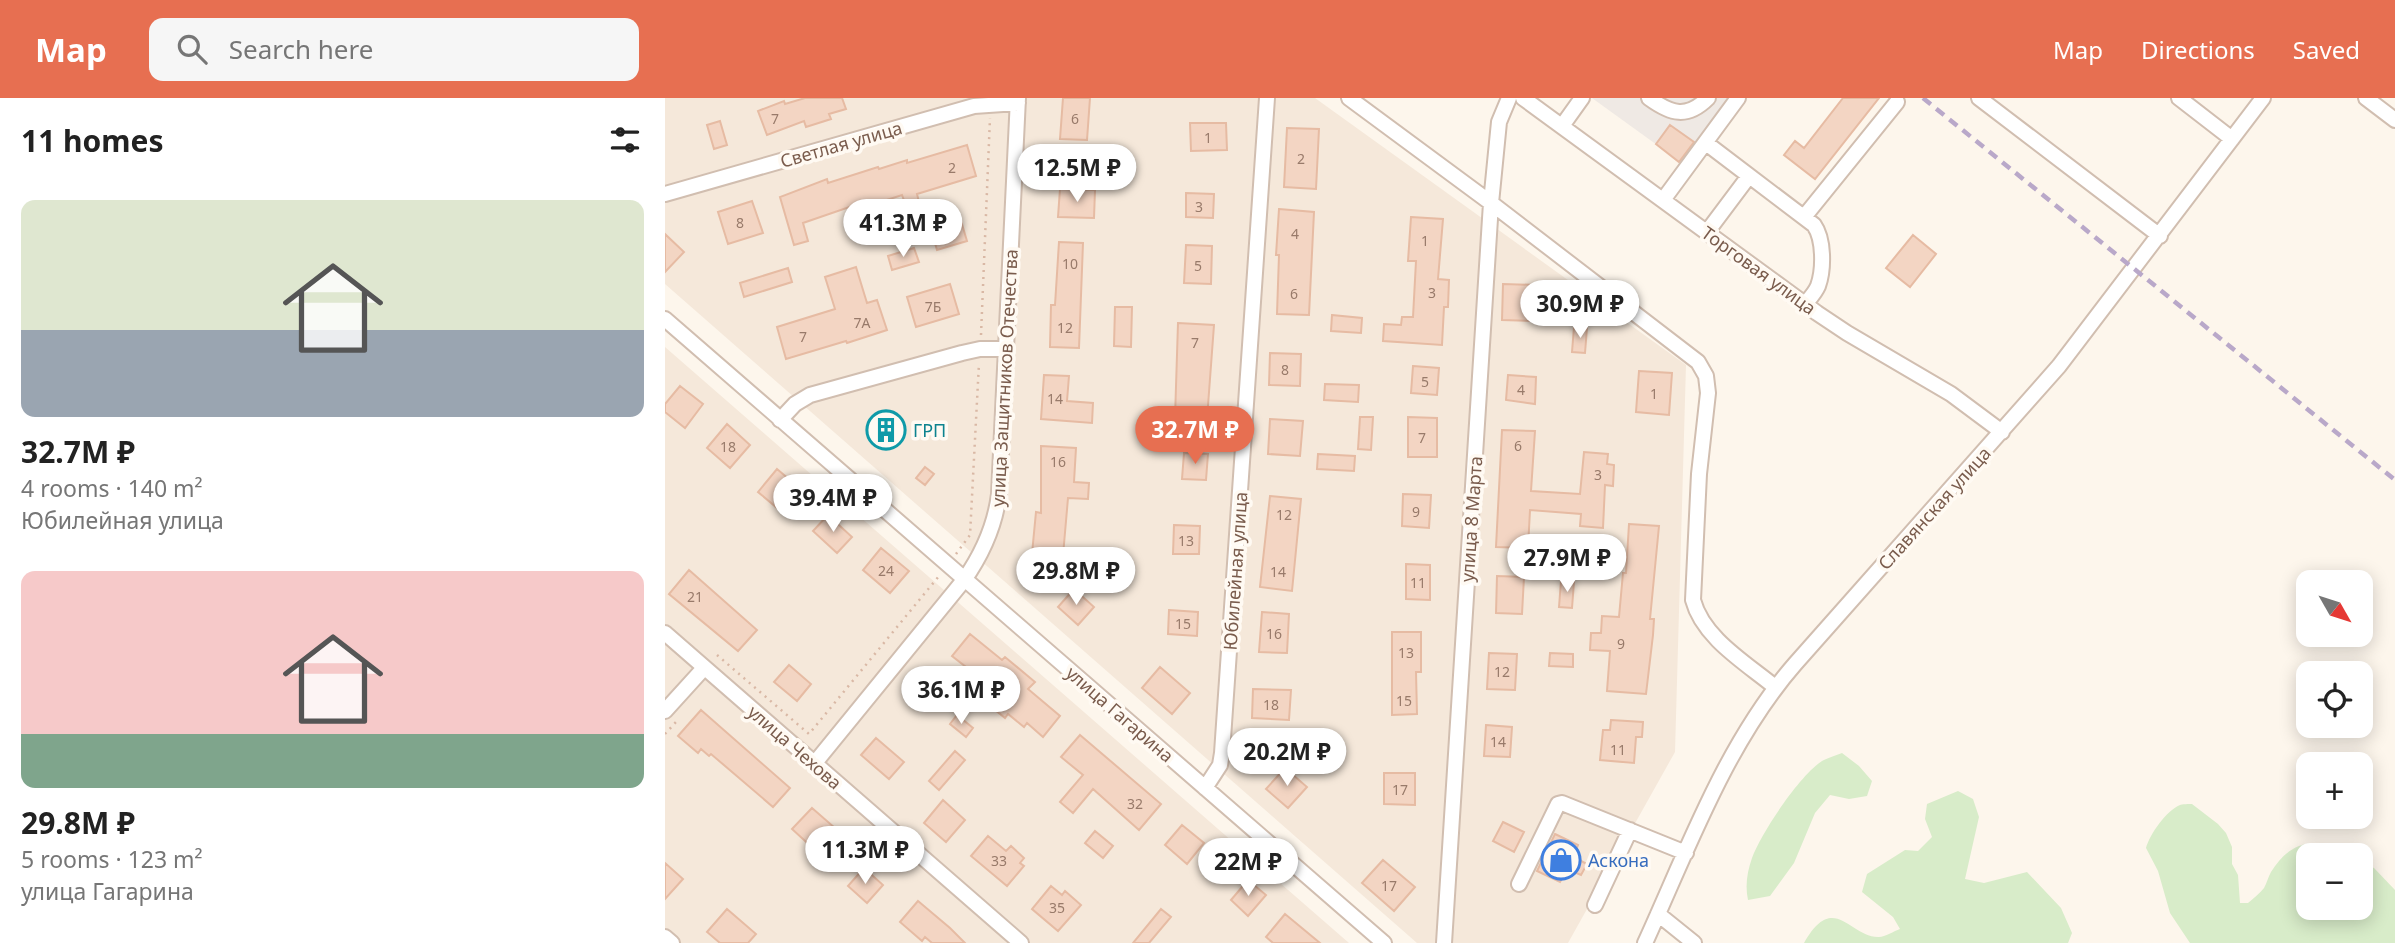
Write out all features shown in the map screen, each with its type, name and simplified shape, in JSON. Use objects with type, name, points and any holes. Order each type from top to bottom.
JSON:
[{"type":"street","name":"Юбилейная улица","points":[[1205,788],[1220,765],[1222,753],[1267,98]]},
{"type":"street","points":[[1349,98],[1698,362],[1706,376],[1708,393],[1699,474],[1693,600],[1697,615],[1715,637],[1775,687]]},
{"type":"street","name":"улица 8 Марта","points":[[1444,943],[1491,203],[1499,122],[1509,98]]},
{"type":"street","name":"Торговая улица","points":[[1523,98],[1847,334],[1951,394],[2002,432]]},
{"type":"street","points":[[1562,126],[1582,98]]},
{"type":"street","points":[[1649,98],[1673,112],[1684,112],[1698,107],[1708,98]]},
{"type":"street","points":[[1663,200],[1738,98]]},
{"type":"street","points":[[1979,98],[2160,236]]},
{"type":"street","points":[[2179,98],[2232,139]]},
{"type":"street","name":"Славянская улица","points":[[1645,943],[1732,754],[1749,723],[1775,687],[2002,432],[2066,356],[2263,98]]},
{"type":"street","points":[[2365,98],[2395,120]]},
{"type":"street","name":"Светлая улица","points":[[665,194],[974,106],[1018,101]]},
{"type":"street","name":"улица Защитников Отечества","points":[[814,764],[964,580],[984,548],[997,510],[1018,101]]},
{"type":"street","points":[[1804,217],[1897,102]]},
{"type":"street","points":[[1706,143],[1814,225],[1820,239],[1818,285],[1805,304]]},
{"type":"street","points":[[1707,232],[1749,176]]},
{"type":"street","name":"улица Гагарина","points":[[665,319],[1384,943]]},
{"type":"street","points":[[780,420],[795,404],[810,395],[962,353],[980,349],[1006,349]]},
{"type":"street","name":"улица Чехова","points":[[665,633],[1021,943]]},
{"type":"street","points":[[665,712],[704,668]]},
{"type":"street","points":[[1519,884],[1558,804],[1567,804],[1686,853]]},
{"type":"street","points":[[1595,905],[1630,830]]},
{"type":"street","points":[[1658,914],[1694,943]]},
{"type":"street","points":[[665,937],[672,943]]},
{"type":"path","points":[[717,655],[809,734],[932,584]]},
{"type":"shaded area","points":[[665,98],[1315,98],[1686,365],[1675,752],[1568,943],[1417,943],[665,284]]},
{"type":"shaded area","points":[[1592,98],[1729,98],[1682,163]]},
{"type":"shaded area","points":[[665,347],[1349,943],[665,943]]},
{"type":"green space","points":[[1842,753],[1872,781],[1867,796],[1849,799],[1830,795],[1815,813],[1794,863],[1770,896],[1748,900],[1750,863],[1772,820],[1813,768]]},
{"type":"green space","points":[[1958,791],[1973,799],[1979,817],[1965,879],[1984,883],[2027,872],[2061,908],[2072,933],[2068,943],[1804,943],[1824,920],[1833,918],[1869,935],[1881,937],[1900,929],[1893,917],[1862,892],[1867,874],[1905,850],[1918,851],[1932,837],[1925,819],[1927,804]]},
{"type":"green space","points":[[2192,804],[2226,833],[2232,847],[2232,864],[2238,875],[2240,903],[2248,903],[2261,892],[2275,866],[2284,855],[2296,848],[2296,920],[2373,920],[2374,868],[2395,890],[2395,943],[2190,943],[2170,913],[2158,871],[2146,848],[2164,818],[2181,805]]},
{"type":"building","points":[[805,98],[842,98],[846,109],[829,114],[831,119],[806,127],[804,121],[767,135],[758,111],[784,101],[785,104]]},
{"type":"building","points":[[1063,98],[1090,98],[1087,140],[1060,139]]},
{"type":"building","points":[[1843,98],[1879,98],[1815,179],[1784,155],[1795,141],[1804,148]]},
{"type":"building","points":[[720,121],[727,145],[714,149],[707,125]]},
{"type":"building","points":[[1190,123],[1226,123],[1227,150],[1191,151]]},
{"type":"building","points":[[1670,125],[1694,142],[1679,162],[1656,144]]},
{"type":"building","points":[[1287,128],[1319,129],[1316,189],[1284,187]]},
{"type":"building","points":[[967,145],[976,176],[917,194],[919,202],[906,206],[902,195],[859,209],[858,204],[803,223],[808,241],[794,245],[780,197],[827,179],[828,183],[878,167],[879,169],[907,160],[907,163]]},
{"type":"building","points":[[1060,189],[1095,190],[1094,218],[1058,217]]},
{"type":"building","points":[[1186,193],[1214,194],[1213,218],[1186,217]]},
{"type":"building","points":[[752,201],[763,233],[728,244],[718,212]]},
{"type":"building","points":[[1279,209],[1314,212],[1309,315],[1277,314],[1279,255],[1276,255]]},
{"type":"building","points":[[959,214],[967,241],[937,250],[929,223]]},
{"type":"building","points":[[1411,217],[1443,219],[1438,279],[1449,280],[1442,345],[1383,341],[1384,324],[1401,325],[1402,317],[1413,317],[1416,261],[1408,261]]},
{"type":"building","points":[[665,234],[684,252],[665,272]]},
{"type":"building","points":[[1913,235],[1936,254],[1910,287],[1886,268]]},
{"type":"building","points":[[1059,242],[1083,243],[1079,348],[1050,347],[1051,305],[1055,305]]},
{"type":"building","points":[[1186,245],[1212,246],[1211,284],[1184,283]]},
{"type":"building","points":[[914,248],[919,262],[892,270],[888,256]]},
{"type":"building","points":[[856,267],[867,303],[877,300],[887,330],[786,359],[777,327],[835,309],[825,277]]},
{"type":"building","points":[[788,268],[792,282],[744,297],[740,283]]},
{"type":"building","points":[[950,284],[959,314],[916,327],[907,297]]},
{"type":"building","points":[[1503,284],[1538,285],[1537,321],[1502,320]]},
{"type":"building","points":[[1115,307],[1132,307],[1131,347],[1114,346]]},
{"type":"building","points":[[1332,315],[1362,318],[1361,333],[1331,331]]},
{"type":"building","points":[[1178,323],[1214,325],[1207,419],[1175,418]]},
{"type":"building","points":[[1574,327],[1587,328],[1585,353],[1572,352]]},
{"type":"building","points":[[1270,353],[1301,354],[1300,386],[1269,385]]},
{"type":"building","points":[[1413,366],[1439,368],[1437,395],[1411,393]]},
{"type":"building","points":[[1639,371],[1672,373],[1669,415],[1636,412]]},
{"type":"building","points":[[1044,375],[1069,376],[1067,401],[1093,403],[1092,423],[1041,419]]},
{"type":"building","points":[[1508,375],[1536,377],[1535,404],[1506,400]]},
{"type":"building","points":[[1325,384],[1359,385],[1358,402],[1324,400]]},
{"type":"building","points":[[680,386],[703,404],[685,428],[665,412],[665,404]]},
{"type":"building","points":[[1360,417],[1373,417],[1371,450],[1358,449]]},
{"type":"building","points":[[1408,417],[1437,418],[1437,457],[1408,457]]},
{"type":"building","points":[[1270,419],[1303,421],[1300,456],[1268,454]]},
{"type":"building","points":[[727,424],[750,445],[730,468],[707,448]]},
{"type":"building","points":[[1502,430],[1535,431],[1531,491],[1580,494],[1584,452],[1608,454],[1607,464],[1614,465],[1613,486],[1605,485],[1603,528],[1580,526],[1581,514],[1530,510],[1528,548],[1496,547]]},
{"type":"building","points":[[1041,446],[1076,448],[1074,482],[1089,483],[1088,499],[1068,498],[1062,567],[1031,564],[1036,512],[1041,513]]},
{"type":"building","points":[[1184,453],[1208,454],[1206,480],[1182,479]]},
{"type":"building","points":[[1318,454],[1355,456],[1354,471],[1317,469]]},
{"type":"building","points":[[925,467],[934,474],[925,485],[916,478]]},
{"type":"building","points":[[777,469],[803,491],[783,513],[758,492]]},
{"type":"building","points":[[1403,494],[1431,495],[1429,528],[1402,526]]},
{"type":"building","points":[[1270,496],[1301,499],[1292,591],[1260,587]]},
{"type":"building","points":[[828,515],[852,537],[837,553],[813,531]]},
{"type":"building","points":[[1629,524],[1659,526],[1650,619],[1654,619],[1653,635],[1646,694],[1607,691],[1610,651],[1590,650],[1591,633],[1601,633],[1602,616],[1619,617],[1623,573],[1626,573]]},
{"type":"building","points":[[1174,525],[1200,526],[1199,554],[1173,554]]},
{"type":"building","points":[[881,548],[909,571],[890,593],[863,570]]},
{"type":"building","points":[[1406,564],[1430,565],[1430,600],[1406,599]]},
{"type":"building","points":[[689,570],[757,630],[738,651],[669,594]]},
{"type":"building","points":[[1497,576],[1524,577],[1522,614],[1496,613]]},
{"type":"building","points":[[1561,581],[1574,582],[1572,608],[1559,607]]},
{"type":"building","points":[[1074,589],[1094,607],[1078,625],[1058,607]]},
{"type":"building","points":[[1169,610],[1198,612],[1197,636],[1168,634]]},
{"type":"building","points":[[1262,612],[1289,614],[1287,653],[1259,652]]},
{"type":"building","points":[[1392,632],[1421,632],[1421,672],[1416,672],[1417,714],[1392,715]]},
{"type":"building","points":[[970,634],[1002,660],[1005,657],[1035,682],[1028,689],[1060,716],[1043,737],[1027,723],[1024,727],[1008,714],[1005,718],[989,705],[995,697],[981,685],[984,681],[952,656]]},
{"type":"building","points":[[1489,653],[1517,654],[1515,690],[1487,689]]},
{"type":"building","points":[[1550,653],[1573,654],[1573,667],[1549,666]]},
{"type":"building","points":[[789,665],[811,684],[797,701],[774,682]]},
{"type":"building","points":[[1160,667],[1190,693],[1172,714],[1142,688]]},
{"type":"building","points":[[1253,689],[1291,690],[1289,720],[1252,718]]},
{"type":"building","points":[[701,710],[790,788],[773,807],[711,754],[709,756],[701,749],[698,753],[678,736]]},
{"type":"building","points":[[957,715],[973,728],[966,737],[950,724]]},
{"type":"building","points":[[1611,720],[1643,722],[1642,737],[1636,737],[1634,763],[1600,760],[1603,730],[1610,730]]},
{"type":"building","points":[[1486,725],[1512,727],[1510,757],[1484,756]]},
{"type":"building","points":[[1080,735],[1161,804],[1139,830],[1093,789],[1073,813],[1060,802],[1083,775],[1061,757]]},
{"type":"building","points":[[876,738],[904,762],[889,779],[861,755]]},
{"type":"building","points":[[955,751],[965,760],[939,790],[929,781]]},
{"type":"building","points":[[1285,768],[1307,787],[1288,808],[1266,789]]},
{"type":"building","points":[[1384,773],[1415,773],[1415,805],[1384,804]]},
{"type":"building","points":[[943,800],[965,820],[946,842],[924,823]]},
{"type":"building","points":[[812,808],[835,828],[815,850],[792,829]]},
{"type":"building","points":[[1503,822],[1524,832],[1514,852],[1493,841]]},
{"type":"building","points":[[1182,825],[1204,843],[1187,864],[1165,845]]},
{"type":"building","points":[[1095,831],[1113,846],[1103,858],[1085,843]]},
{"type":"building","name":"Аскона","points":[[1555,834],[1578,845],[1573,857],[1587,864],[1581,875],[1567,869],[1560,882],[1537,871]]},
{"type":"building","points":[[988,836],[1006,851],[1011,846],[1024,858],[1020,863],[1024,866],[1007,886],[971,856]]},
{"type":"building","points":[[1383,860],[1415,887],[1394,911],[1362,883]]},
{"type":"building","points":[[665,863],[683,879],[665,899]]},
{"type":"building","points":[[864,868],[883,885],[867,903],[848,886]]},
{"type":"building","points":[[1248,880],[1266,895],[1248,916],[1231,900]]},
{"type":"building","points":[[1051,886],[1062,895],[1065,891],[1081,905],[1058,931],[1032,909]]},
{"type":"building","points":[[918,901],[965,943],[932,943],[925,937],[922,941],[900,922]]},
{"type":"building","points":[[727,909],[756,934],[748,943],[720,943],[707,932]]},
{"type":"building","points":[[1161,909],[1171,917],[1149,943],[1133,943]]},
{"type":"building","points":[[1285,914],[1320,943],[1273,943],[1266,937]]},
{"type":"railway","points":[[1923,98],[2395,480]]},
{"type":"place","name":"ГРП","points":[[886,430]]},
{"type":"place","name":"Аскона","points":[[1561,860]]}]
